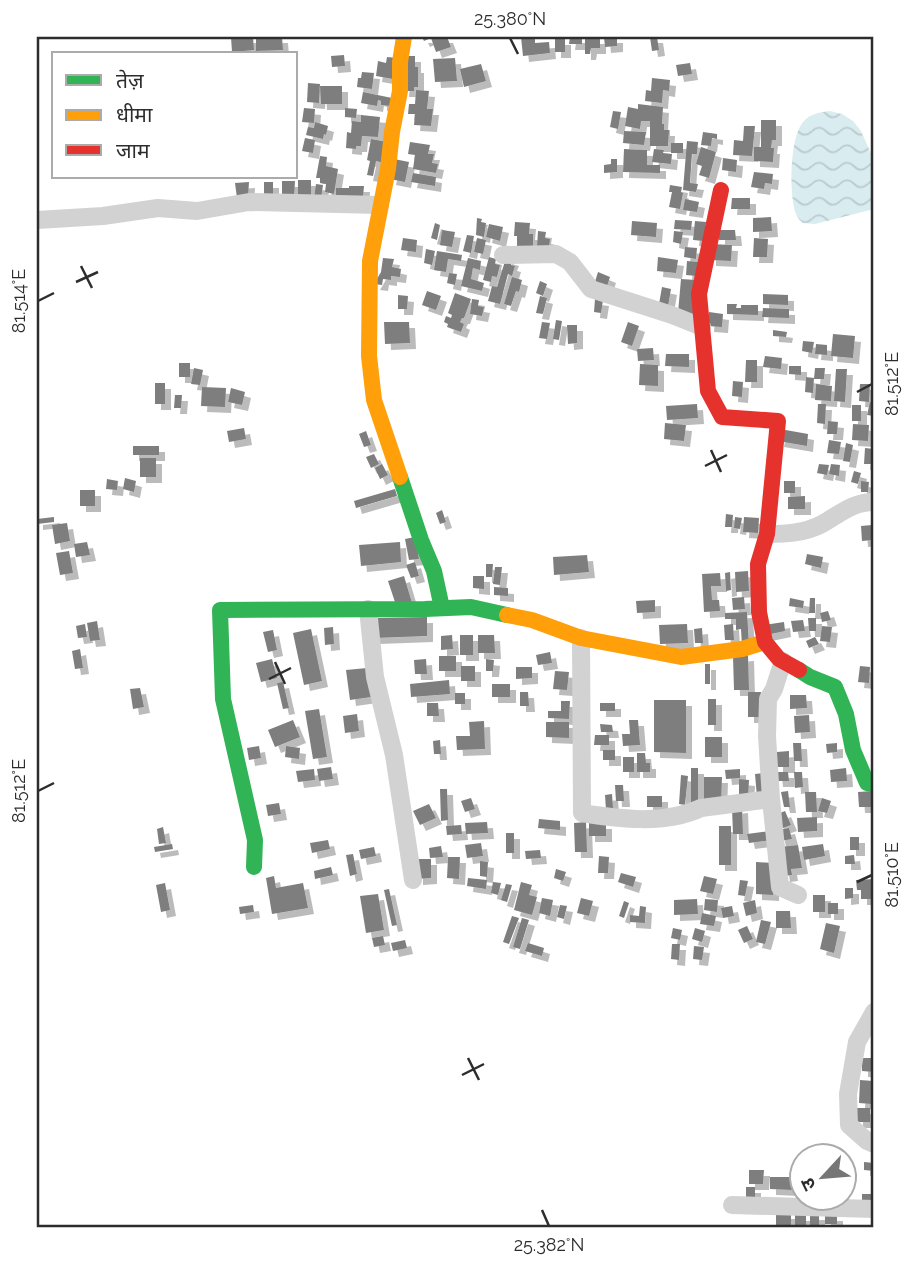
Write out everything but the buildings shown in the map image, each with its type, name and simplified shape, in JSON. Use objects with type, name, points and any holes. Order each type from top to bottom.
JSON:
[{"type":"street","points":[[404,37],[400,91],[370,261],[369,356],[374,400],[421,540],[434,570],[442,608]]},
{"type":"street","points":[[721,190],[699,294],[708,391],[722,417],[778,421],[767,534],[758,564],[758,612],[765,642],[783,661],[810,677],[835,687],[846,714],[853,750],[867,783],[874,785]]},
{"type":"street","points":[[37,220],[103,216],[158,208],[197,211],[249,202],[380,205]]},
{"type":"street","points":[[502,254],[556,254],[570,262],[591,289],[702,327]]},
{"type":"street","points":[[767,534],[787,534],[807,529],[848,508],[874,502]]},
{"type":"street","points":[[254,867],[255,840],[223,699],[220,610],[471,607],[532,620],[581,638],[681,657],[742,649],[765,642]]},
{"type":"street","points":[[368,609],[375,677],[394,755],[413,880]]},
{"type":"street","points":[[581,638],[582,813],[616,819],[651,819],[691,813],[701,808],[771,799]]},
{"type":"street","points":[[783,661],[768,699],[767,736],[771,799],[780,887],[798,895]]},
{"type":"street","points":[[874,1012],[857,1042],[848,1094],[849,1125],[874,1144]]},
{"type":"street","points":[[732,1205],[874,1209]]},
{"type":"water","points":[[830,111],[853,121],[861,131],[874,160],[874,209],[815,224],[803,223],[796,214],[792,194],[795,139],[804,121],[816,114]]},
{"type":"traffic: fast","points":[[400,477],[434,571],[442,608]]},
{"type":"traffic: fast","points":[[254,867],[255,840],[223,699],[220,610],[471,607],[507,615]]},
{"type":"traffic: fast","points":[[799,670],[835,687],[846,714],[853,750],[867,783],[874,784]]},
{"type":"traffic: slow","points":[[400,477],[374,400],[369,356],[370,261],[400,91],[400,62],[404,37]]},
{"type":"traffic: slow","points":[[507,615],[532,620],[581,638],[681,657],[742,649],[765,642]]},
{"type":"traffic: jam","points":[[721,190],[699,294],[708,391],[722,417],[778,421],[767,534],[758,564],[759,612],[765,642],[779,659],[799,670]]}]
